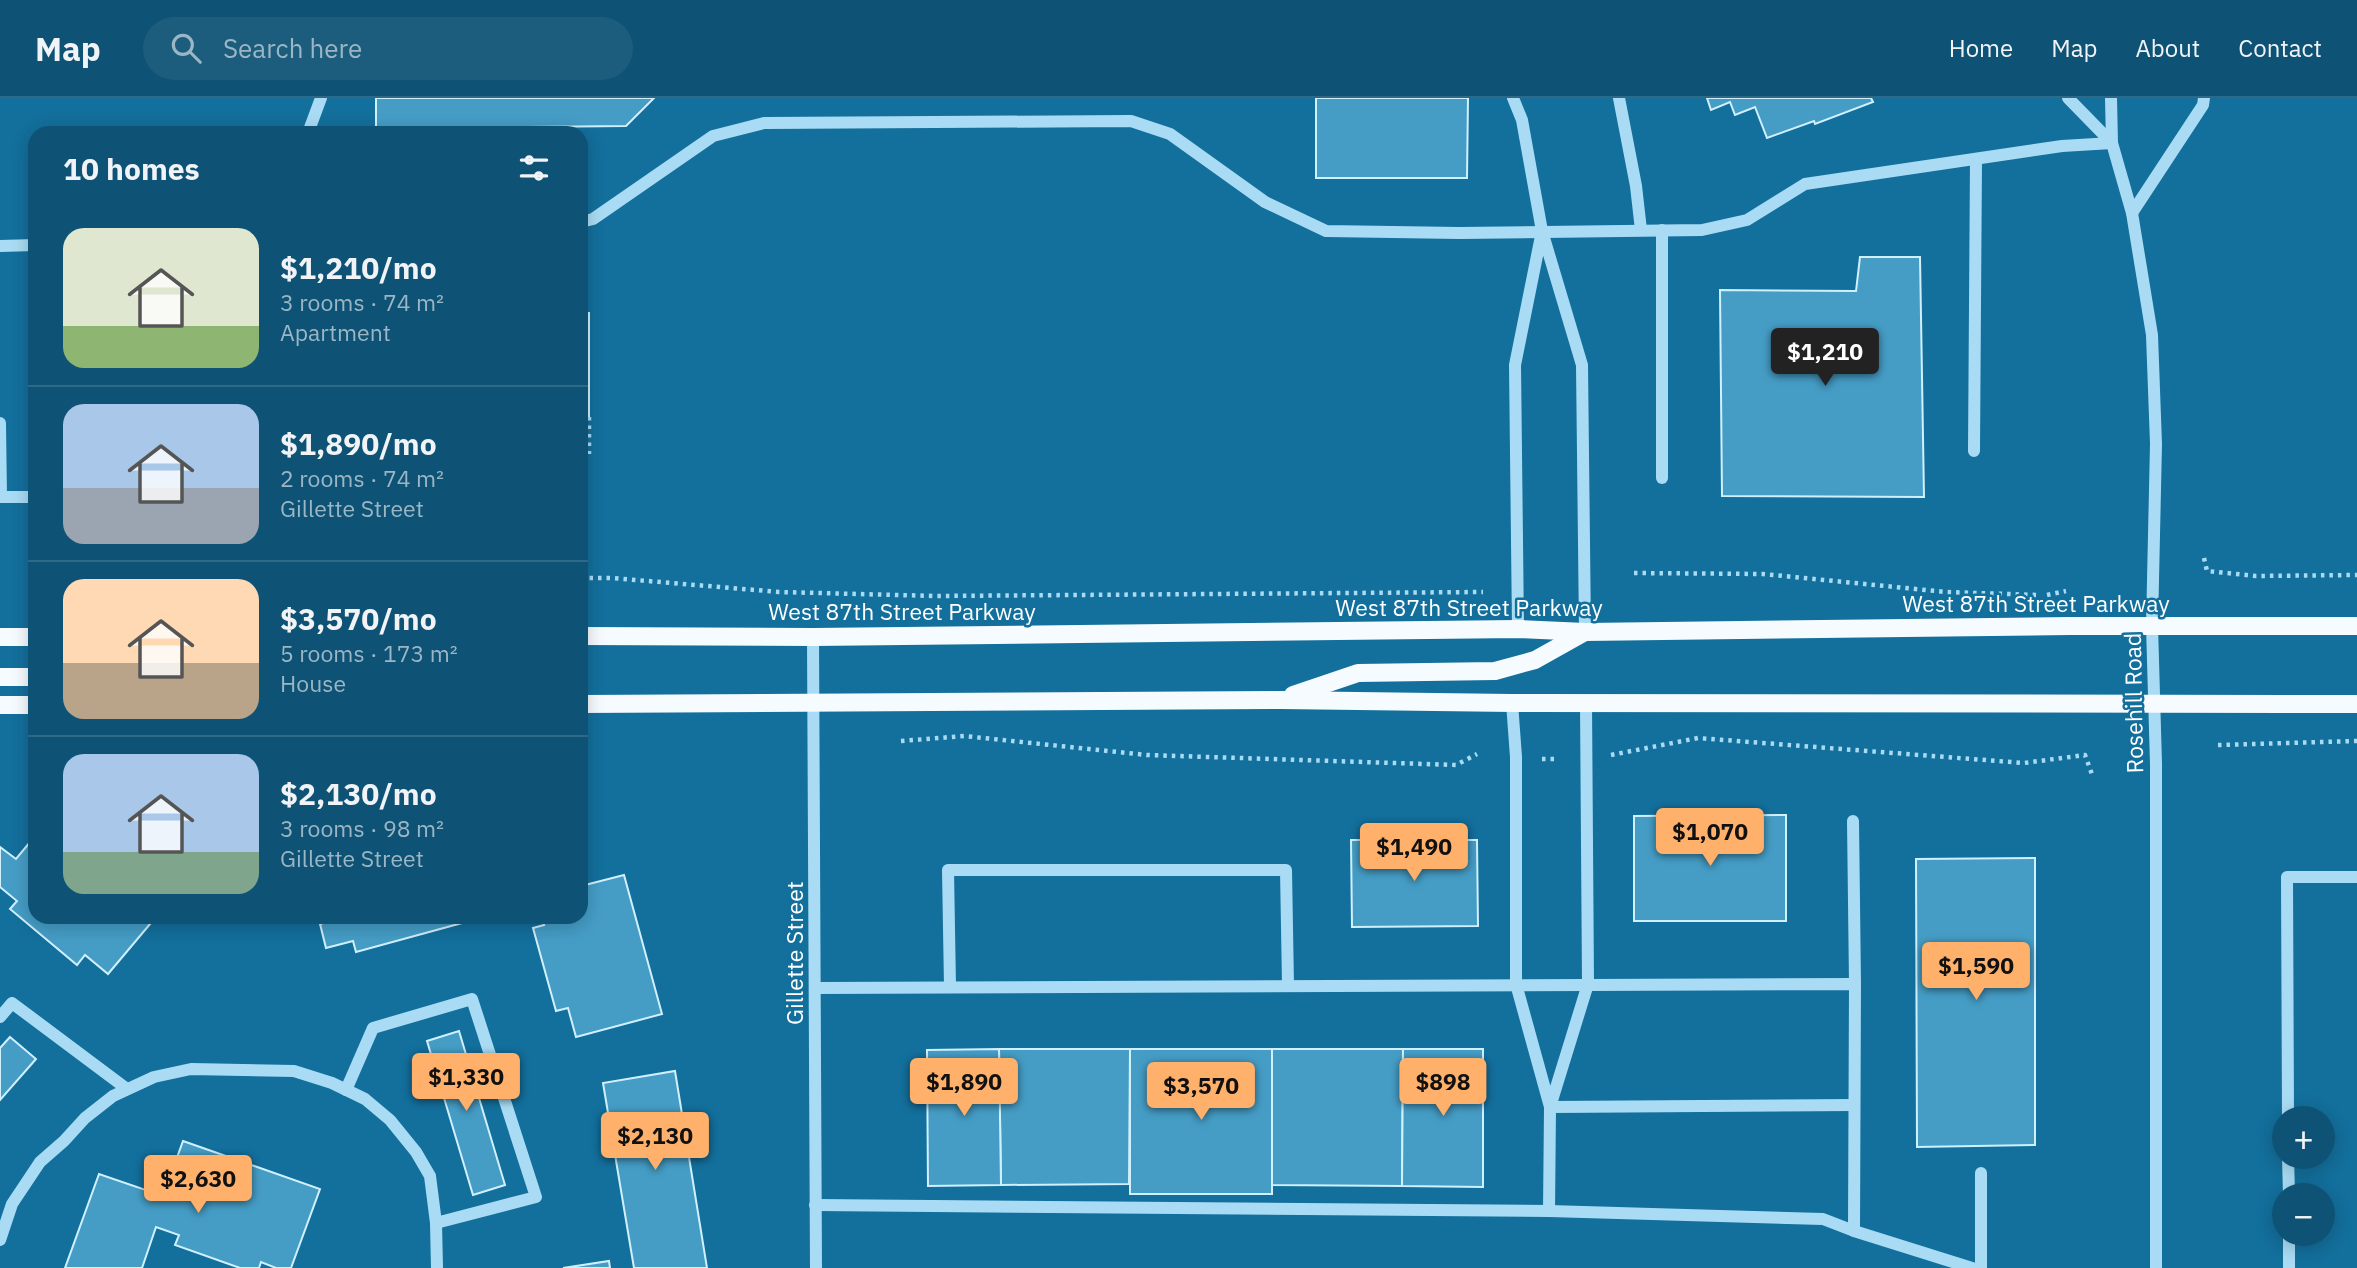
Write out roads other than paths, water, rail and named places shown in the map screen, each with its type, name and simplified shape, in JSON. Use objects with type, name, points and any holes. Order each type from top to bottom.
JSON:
[{"type":"main road","name":"West 87th Street Parkway","points":[[588,636],[813,637],[1518,629],[1585,632],[2357,626]]},
{"type":"main road","points":[[1280,700],[1358,673],[1495,671],[1535,660],[1585,632]]},
{"type":"main road","points":[[0,637],[28,637]]},
{"type":"main road","points":[[0,677],[28,677]]},
{"type":"main road","points":[[588,704],[1280,700],[1511,704],[2357,704]]},
{"type":"main road","points":[[0,705],[28,705]]},
{"type":"street","points":[[311,126],[321,98]]},
{"type":"street","points":[[1513,98],[1522,120],[1542,231],[1582,365],[1585,632]]},
{"type":"street","points":[[1619,98],[1636,186],[1641,230]]},
{"type":"street","name":"Rosehill Road","points":[[2068,98],[2112,143]]},
{"type":"street","name":"Rosehill Road","points":[[2111,98],[2112,143],[2132,212],[2152,335],[2156,444],[2152,626],[2156,1268]]},
{"type":"street","points":[[2132,212],[2203,105],[2204,98]]},
{"type":"street","points":[[588,220],[713,136],[764,123],[1131,121],[1170,134],[1265,202],[1326,231],[1460,233],[1702,230],[1747,220],[1805,184],[2062,146],[2112,143]]},
{"type":"street","points":[[1975,451],[1976,159]]},
{"type":"street","points":[[1662,230],[1662,478]]},
{"type":"street","points":[[1518,629],[1515,365],[1542,231]]},
{"type":"street","points":[[0,246],[28,245]]},
{"type":"street","points":[[0,423],[1,497],[28,497]]},
{"type":"street","name":"Gillette Street","points":[[813,637],[816,1268]]},
{"type":"street","points":[[1511,704],[1516,757],[1516,984],[1550,1107],[1549,1211]]},
{"type":"street","points":[[1550,1107],[1588,984],[1586,704]]},
{"type":"street","points":[[1853,821],[1854,1231]]},
{"type":"street","points":[[950,987],[948,870],[1286,870],[1288,985]]},
{"type":"street","points":[[2288,1106],[2287,877],[2357,877]]},
{"type":"street","points":[[815,988],[1855,984]]},
{"type":"street","points":[[346,1090],[373,1028],[472,999],[536,1197],[436,1223]]},
{"type":"street","points":[[0,1017],[12,1003],[127,1089]]},
{"type":"street","points":[[0,1240],[12,1204],[40,1162],[85,1118],[113,1096],[154,1077],[191,1069],[294,1071],[365,1099],[390,1120],[416,1152],[430,1177],[436,1223],[437,1268]]},
{"type":"street","points":[[1550,1107],[1854,1105]]},
{"type":"street","points":[[1981,1173],[1981,1268]]},
{"type":"street","points":[[815,1205],[1549,1211],[1823,1219],[1972,1268]]},
{"type":"street","points":[[2289,1246],[2289,1268]]}]
